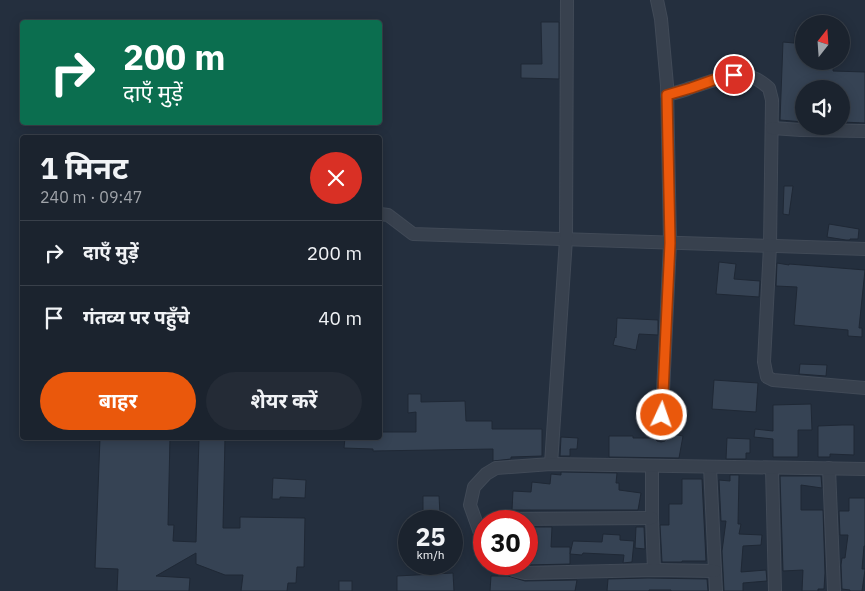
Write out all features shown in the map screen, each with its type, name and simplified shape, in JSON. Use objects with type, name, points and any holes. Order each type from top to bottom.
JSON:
[{"type":"street","points":[[551,464],[566,239],[567,0]]},
{"type":"street","points":[[656,0],[661,19],[667,95],[670,243],[661,434]]},
{"type":"street","points":[[667,95],[722,77],[734,75],[756,79],[769,88],[772,100],[772,128],[770,246],[764,362],[767,377],[773,380],[865,388]]},
{"type":"street","points":[[772,128],[865,131]]},
{"type":"street","points":[[382,214],[388,215],[413,234],[865,249]]},
{"type":"street","points":[[473,513],[470,505],[474,487],[486,474],[496,468],[551,464],[865,469]]},
{"type":"street","points":[[652,466],[654,570]]},
{"type":"street","points":[[710,467],[716,591]]},
{"type":"street","points":[[772,468],[776,591]]},
{"type":"street","points":[[829,468],[834,591]]},
{"type":"street","points":[[538,519],[652,518]]},
{"type":"street","points":[[538,574],[654,570],[715,571]]},
{"type":"building","points":[[541,22],[559,22],[559,79],[521,78],[521,64],[542,64]]},
{"type":"building","points":[[795,31],[795,70],[865,72],[865,123],[850,122],[850,80],[795,80],[795,121],[780,120],[783,42],[794,43]]},
{"type":"building","points":[[784,186],[793,186],[789,215],[783,214]]},
{"type":"building","points":[[829,224],[859,229],[858,239],[846,240],[827,237]]},
{"type":"building","points":[[719,262],[736,264],[734,279],[760,281],[759,297],[716,294]]},
{"type":"building","points":[[777,263],[865,270],[859,328],[862,328],[862,337],[848,336],[848,330],[794,325],[797,287],[776,286]]},
{"type":"building","points":[[617,318],[658,320],[658,335],[639,334],[636,350],[613,345],[616,338]]},
{"type":"building","points":[[800,364],[827,365],[826,376],[799,374]]},
{"type":"building","points":[[714,380],[758,383],[756,412],[712,409]]},
{"type":"building","points":[[408,394],[421,394],[421,402],[465,401],[466,421],[492,421],[492,429],[542,429],[542,456],[511,457],[511,459],[493,461],[493,449],[373,451],[373,449],[344,448],[345,440],[382,440],[382,432],[416,432],[416,412],[408,413]]},
{"type":"building","points":[[811,404],[812,430],[798,430],[798,457],[773,457],[773,439],[754,437],[755,429],[773,431],[773,405]]},
{"type":"building","points":[[854,425],[854,455],[830,454],[830,457],[818,457],[818,426]]},
{"type":"building","points":[[672,434],[683,436],[679,458],[609,457],[609,436],[654,438],[661,442],[671,438]]},
{"type":"building","points":[[561,437],[578,438],[577,449],[570,449],[570,456],[560,456]]},
{"type":"building","points":[[727,438],[750,439],[750,453],[746,453],[746,459],[726,459]]},
{"type":"building","points":[[100,440],[170,440],[168,525],[174,525],[173,541],[196,542],[199,440],[225,440],[223,528],[240,528],[240,517],[305,518],[304,567],[297,567],[296,583],[288,583],[287,591],[241,591],[243,575],[225,575],[196,564],[196,553],[156,576],[190,578],[189,591],[117,591],[118,569],[95,568]]},
{"type":"building","points":[[561,472],[617,473],[616,483],[619,483],[619,490],[641,493],[638,510],[512,510],[513,491],[531,492],[532,482],[550,484],[551,474],[561,475]]},
{"type":"building","points":[[730,475],[739,475],[738,524],[741,524],[739,534],[762,535],[761,545],[743,546],[741,572],[766,570],[767,581],[743,583],[743,591],[724,591],[722,551],[726,521],[721,521],[719,480],[730,481]]},
{"type":"building","points":[[780,476],[821,476],[822,488],[801,485],[801,510],[823,510],[824,589],[802,591],[803,570],[783,571]]},
{"type":"building","points":[[273,478],[306,480],[305,498],[280,497],[280,499],[272,499]]},
{"type":"building","points":[[682,479],[702,479],[706,561],[662,562],[660,525],[669,525],[669,504],[682,504]]},
{"type":"building","points":[[423,496],[439,496],[440,510],[423,510]]},
{"type":"building","points":[[849,498],[865,498],[865,546],[862,569],[865,570],[862,591],[842,589],[841,565],[842,558],[845,558],[848,535],[840,535],[839,511],[849,511]]},
{"type":"building","points":[[538,527],[552,527],[551,547],[570,547],[570,564],[538,565]]},
{"type":"building","points":[[636,527],[644,527],[645,549],[635,548]]},
{"type":"building","points":[[603,534],[620,535],[620,540],[634,541],[632,562],[623,563],[624,555],[570,554],[573,541],[602,542]]},
{"type":"building","points":[[453,575],[454,591],[397,591],[397,576]]},
{"type":"building","points":[[491,576],[508,576],[525,581],[577,580],[575,591],[490,591]]},
{"type":"building","points":[[608,579],[707,579],[708,591],[607,591]]},
{"type":"building","points":[[339,581],[352,581],[352,591],[339,591]]},
{"type":"route","points":[[662,415],[670,243],[667,95],[722,77],[734,75]]}]
